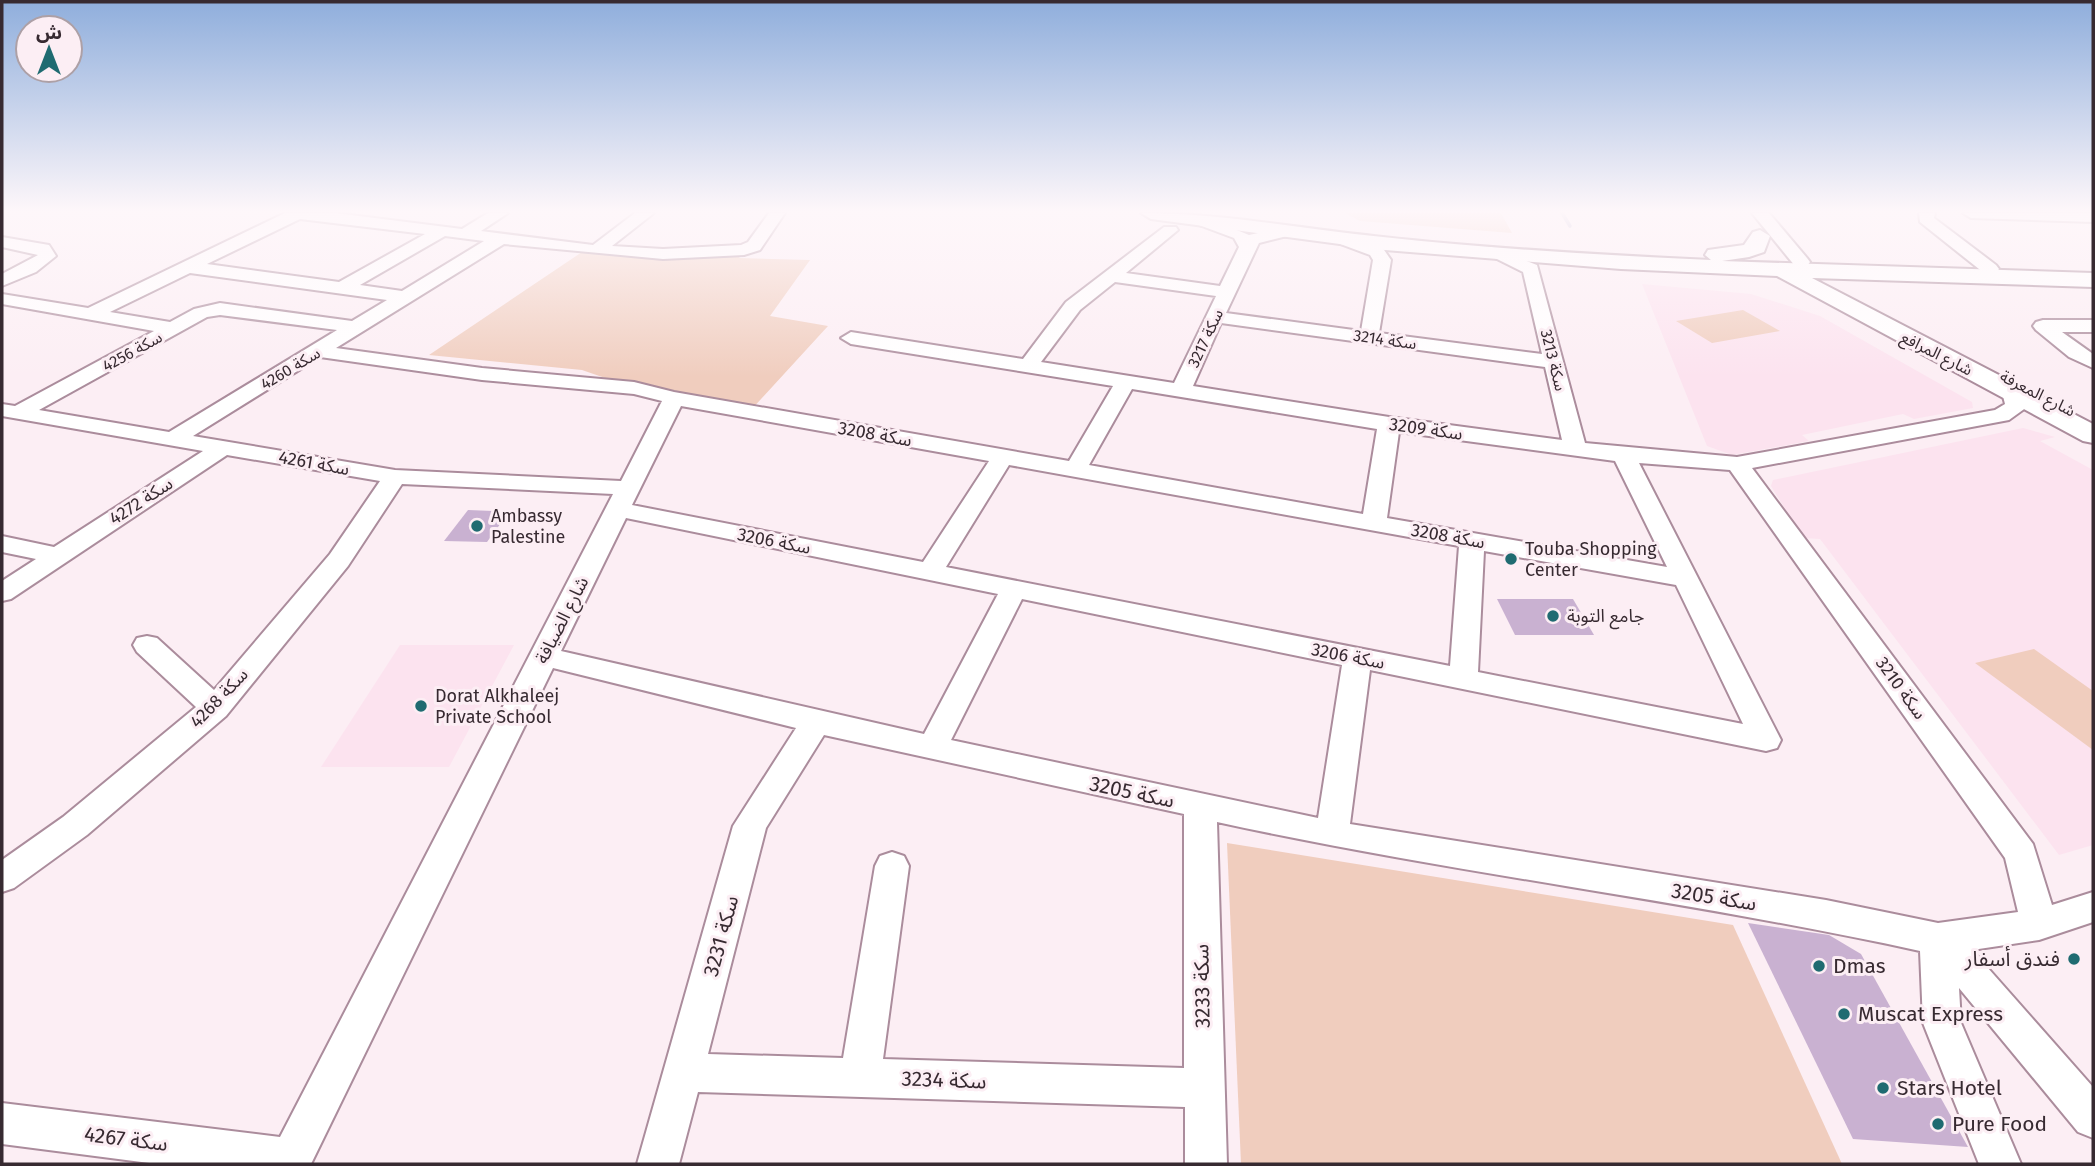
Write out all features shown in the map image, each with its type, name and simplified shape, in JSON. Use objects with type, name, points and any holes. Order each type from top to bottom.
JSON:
[{"type":"main road","points":[[1708,267],[1760,275],[1829,298]]},
{"type":"main road","name":"شارع المرافع","points":[[1794,267],[1829,298],[2006,403],[2062,419],[2093,435]]},
{"type":"main road","name":"شارع المعرفة","points":[[1795,267],[2093,421]]},
{"type":"main road","points":[[1805,267],[1864,274],[2093,280]]},
{"type":"main road","points":[[1885,267],[2093,272]]},
{"type":"main road","points":[[1864,274],[1853,278],[1853,290],[1884,313]]},
{"type":"main road","points":[[1918,276],[1885,284],[1878,293],[1880,300],[1957,343],[2093,411]]},
{"type":"street","points":[[2,281],[31,267]]},
{"type":"street","points":[[93,313],[186,267]]},
{"type":"street","points":[[190,267],[407,297]]},
{"type":"street","points":[[342,288],[378,267]]},
{"type":"street","name":"سكة 4260","points":[[174,438],[454,267]]},
{"type":"street","points":[[1028,366],[1073,306],[1122,267]]},
{"type":"street","name":"سكة 3217","points":[[1181,391],[1238,267]]},
{"type":"street","points":[[1369,337],[1381,267]]},
{"type":"street","points":[[1527,267],[1534,267]]},
{"type":"street","name":"سكة 3213","points":[[1531,269],[1576,450]]},
{"type":"street","points":[[1111,276],[1227,292]]},
{"type":"street","name":"سكة 4256","points":[[2,299],[173,328]]},
{"type":"street","points":[[173,328],[201,313],[220,309],[356,327]]},
{"type":"street","name":"سكة 3214","points":[[1215,317],[1554,362]]},
{"type":"street","points":[[2093,326],[2043,326],[2076,354],[2093,362]]},
{"type":"street","name":"سكة 4256","points":[[10,411],[173,328]]},
{"type":"street","name":"سكة 3209","points":[[851,338],[1389,424],[1624,456],[1737,464],[2006,403]]},
{"type":"street","points":[[318,351],[482,374],[634,388],[674,398]]},
{"type":"street","points":[[1075,470],[1126,382]]},
{"type":"street","name":"سكة 3208","points":[[674,398],[1687,579]]},
{"type":"street","name":"شارع الضيافة","points":[[290,1162],[674,398]]},
{"type":"street","name":"سكة 4261","points":[[10,411],[395,477],[623,499]]},
{"type":"street","points":[[1374,523],[1389,424]]},
{"type":"street","name":"سكة 4272","points":[[2,593],[224,447]]},
{"type":"street","points":[[1624,456],[1687,579]]},
{"type":"street","points":[[930,572],[1003,457]]},
{"type":"street","name":"سكة 3210","points":[[1737,464],[2021,854],[2039,925]]},
{"type":"street","name":"سكة 4268","points":[[2,878],[75,826],[215,708],[339,560],[395,477]]},
{"type":"street","name":"سكة 3206","points":[[623,499],[930,572],[1766,740],[1687,579]]},
{"type":"street","points":[[1463,679],[1472,540]]},
{"type":"street","points":[[2,544],[58,556]]},
{"type":"street","points":[[932,747],[1014,589]]},
{"type":"street","points":[[147,645],[215,708]]},
{"type":"street","name":"سكة 3205","points":[[543,656],[816,722],[1332,834],[1826,915],[1938,939],[2039,925],[2093,907]]},
{"type":"street","points":[[1332,834],[1357,658]]},
{"type":"street","name":"سكة 3231","points":[[658,1164],[750,826],[816,722]]},
{"type":"street","name":"سكة 3233","points":[[1200,807],[1206,1164]]},
{"type":"street","points":[[860,1077],[892,866]]},
{"type":"street","points":[[1938,939],[2011,1018],[2093,1118]]},
{"type":"street","points":[[1938,939],[1942,1023],[2000,1164]]},
{"type":"street","name":"سكة 3234","points":[[684,1072],[1203,1088]]},
{"type":"street","name":"سكة 4267","points":[[2,1124],[290,1162]]},
{"type":"shaded area","points":[[559,267],[805,267],[770,316],[828,326],[750,411],[634,388],[582,370],[429,355]]},
{"type":"shaded area","points":[[1642,284],[1751,294],[1820,316],[1972,402],[1973,408],[1914,419],[1903,414],[1802,435],[1809,441],[1732,455],[1707,446]]},
{"type":"shaded area","points":[[1743,310],[1780,331],[1712,343],[1676,321]]},
{"type":"shaded area","points":[[2023,428],[2055,437],[2040,441],[2093,470],[2093,845],[2059,855],[1820,539],[1803,538],[1771,486],[1773,480]]},
{"type":"shaded area","name":"Dorat Alkhaleej Private School","points":[[400,645],[514,645],[449,767],[321,767]]},
{"type":"shaded area","points":[[2034,649],[2093,691],[2093,750],[1975,663]]},
{"type":"shaded area","points":[[1227,843],[1733,925],[1842,1164],[1241,1164]]},
{"type":"building","name":"Ambassy Palestine","points":[[468,510],[509,512],[487,542],[444,541]]},
{"type":"building","name":"جامع التوبة","points":[[1497,599],[1573,599],[1594,635],[1515,635]]},
{"type":"building","points":[[1748,923],[1829,935],[1861,954],[1968,1147],[1853,1139]]},
{"type":"place","name":"Ambassy Palestine","points":[[477,526]]},
{"type":"place","name":"Touba Shopping Center","points":[[1511,559]]},
{"type":"place","name":"جامع التوبة","points":[[1553,616]]},
{"type":"place","name":"Dorat Alkhaleej Private School","points":[[421,706]]},
{"type":"place","name":"فندق أسفار","points":[[2074,959]]},
{"type":"place","name":"Dmas","points":[[1819,966]]},
{"type":"place","name":"Muscat Express","points":[[1844,1014]]},
{"type":"place","name":"Stars Hotel","points":[[1883,1088]]},
{"type":"place","name":"Pure Food","points":[[1938,1124]]}]
